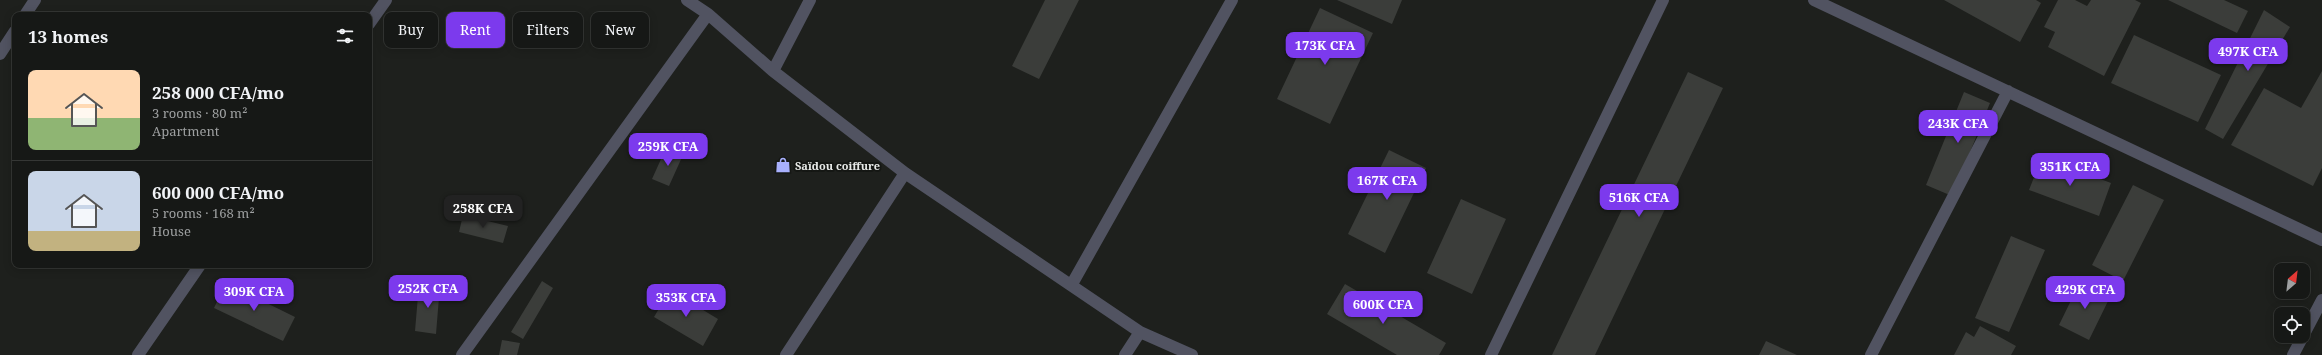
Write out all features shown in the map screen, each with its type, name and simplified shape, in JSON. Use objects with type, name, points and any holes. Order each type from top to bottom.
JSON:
[{"type":"street","points":[[27,12],[35,0]]},
{"type":"street","points":[[372,20],[386,0]]},
{"type":"street","points":[[686,0],[708,14],[773,71],[905,172],[1072,284],[1140,332],[1192,355]]},
{"type":"street","points":[[773,71],[810,0]]},
{"type":"street","points":[[1072,284],[1232,0]]},
{"type":"street","points":[[1491,355],[1663,0]]},
{"type":"street","points":[[1814,0],[2322,240]]},
{"type":"street","points":[[462,355],[708,14]]},
{"type":"street","points":[[0,54],[12,36]]},
{"type":"street","points":[[1872,355],[2008,92]]},
{"type":"street","points":[[786,355],[905,172]]},
{"type":"street","points":[[138,355],[198,268]]},
{"type":"street","points":[[2293,355],[2322,300]]},
{"type":"street","points":[[1125,355],[1140,332]]},
{"type":"building","points":[[1045,0],[1079,0],[1039,79],[1012,66]]},
{"type":"building","points":[[1337,0],[1402,0],[1392,24]]},
{"type":"building","points":[[1944,0],[2036,0],[2041,3],[2020,42]]},
{"type":"building","points":[[2058,0],[2075,0],[2087,6],[2091,0],[2135,0],[2141,3],[2104,76],[2048,47],[2055,32],[2044,27]]},
{"type":"building","points":[[2168,0],[2224,0],[2248,11],[2237,33]]},
{"type":"building","points":[[1320,8],[1373,33],[1330,124],[1277,99]]},
{"type":"building","points":[[2264,10],[2290,27],[2223,139],[2205,129]]},
{"type":"building","points":[[2134,35],[2221,75],[2198,122],[2111,83]]},
{"type":"building","points":[[2322,71],[2322,168],[2313,186],[2231,145],[2264,88],[2301,108]]},
{"type":"building","points":[[1688,72],[1723,88],[1595,355],[1552,355]]},
{"type":"building","points":[[1964,92],[1990,103],[1952,196],[1926,185]]},
{"type":"building","points":[[666,148],[683,155],[669,186],[652,179]]},
{"type":"building","points":[[1389,150],[1426,168],[1385,253],[1348,234]]},
{"type":"building","points":[[2042,157],[2111,183],[2099,216],[2029,190]]},
{"type":"building","points":[[2133,185],[2164,200],[2123,281],[2092,265]]},
{"type":"building","points":[[1461,199],[1506,219],[1472,294],[1427,273]]},
{"type":"building","points":[[463,215],[508,226],[503,243],[459,232]]},
{"type":"building","points":[[2011,236],[2045,250],[2009,332],[1975,318]]},
{"type":"building","points":[[2081,280],[2111,295],[2089,340],[2059,325]]},
{"type":"building","points":[[542,281],[553,288],[523,339],[511,332]]},
{"type":"building","points":[[226,283],[295,317],[283,341],[214,308]]},
{"type":"building","points":[[419,284],[440,285],[436,334],[415,331]]},
{"type":"building","points":[[1345,284],[1446,343],[1439,355],[1397,355],[1327,314]]},
{"type":"building","points":[[670,290],[718,319],[703,346],[654,317]]},
{"type":"building","points":[[1980,326],[2016,346],[2011,355],[1954,355],[1966,332],[1974,337]]},
{"type":"building","points":[[502,340],[520,343],[517,355],[499,355]]},
{"type":"building","points":[[1766,341],[1797,355],[1759,355]]},
{"type":"place","name":"Saïdou coiffure","points":[[783,165]]}]
